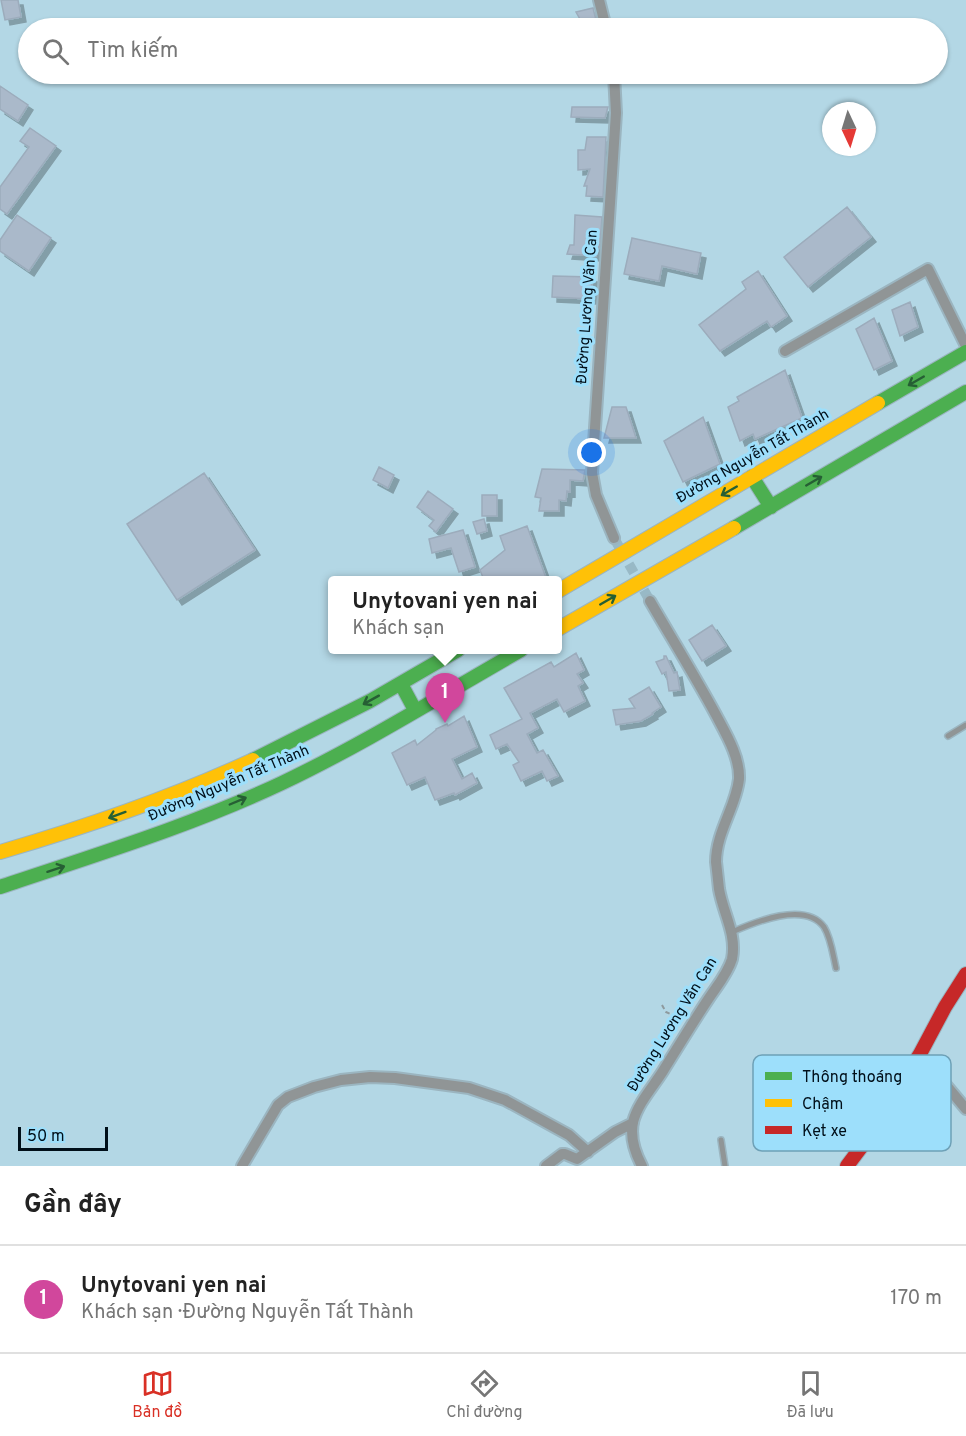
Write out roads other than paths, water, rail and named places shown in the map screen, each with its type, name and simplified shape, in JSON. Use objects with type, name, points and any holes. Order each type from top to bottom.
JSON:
[{"type":"main road","name":"Đường Nguyễn Tất Thành","points":[[562,589],[966,352]]},
{"type":"main road","points":[[562,627],[966,392]]},
{"type":"main road","points":[[752,477],[771,507]]},
{"type":"main road","name":"Đường Nguyễn Tất Thành","points":[[0,852],[79,829],[226,772],[348,712],[451,654]]},
{"type":"main road","name":"Đường Nguyễn Tất Thành","points":[[0,887],[114,850],[281,783],[324,762],[514,654]]},
{"type":"main road","points":[[401,684],[415,710]]},
{"type":"main road","points":[[920,1054],[966,974]]},
{"type":"main road","points":[[847,1166],[859,1151]]},
{"type":"street","points":[[599,0],[604,18]]},
{"type":"street","name":"Đường Lương Văn Can","points":[[614,538],[596,495],[592,473],[616,113],[615,84]]},
{"type":"street","points":[[785,351],[928,269],[966,346]]},
{"type":"street","name":"Đường Lương Văn Can","points":[[633,1123],[644,1099],[726,973],[734,944],[719,889],[716,860],[722,830],[736,792],[738,767],[724,730],[704,692],[650,601]]},
{"type":"street","points":[[242,1166],[278,1105],[288,1097],[341,1080],[370,1077],[469,1088],[506,1100],[569,1135],[588,1152]]},
{"type":"street","points":[[951,1090],[965,1106]]},
{"type":"street","points":[[546,1166],[562,1154],[579,1162],[588,1152],[615,1132],[633,1123],[634,1147],[642,1166]]},
{"type":"lane","points":[[948,736],[966,725]]},
{"type":"lane","points":[[732,932],[756,922],[784,915],[815,919],[825,929],[836,968]]},
{"type":"lane","points":[[721,1140],[725,1166]]},
{"type":"tunnel","points":[[614,538],[650,601]]},
{"type":"place","name":"Unytovani yen nai","points":[[445,723]]}]
